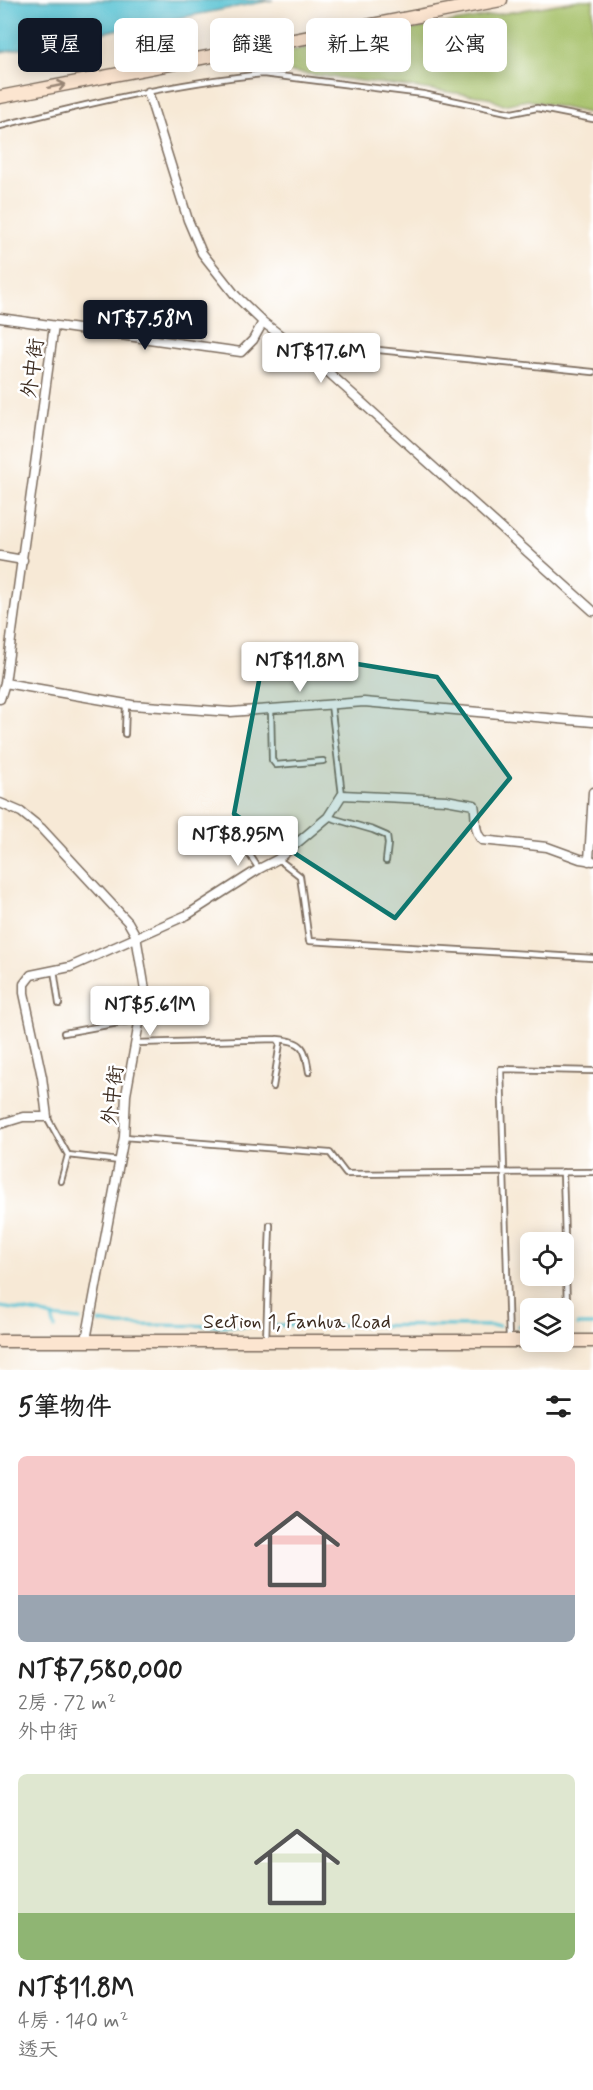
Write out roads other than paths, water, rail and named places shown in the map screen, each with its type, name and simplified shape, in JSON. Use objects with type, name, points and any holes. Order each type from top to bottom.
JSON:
[{"type":"main road","points":[[0,97],[501,0]]},
{"type":"main road","name":"Section 1, Fanhua Road","points":[[0,1341],[520,1341]]},
{"type":"main road","name":"Section 1, Fanhua Road","points":[[574,1341],[593,1341]]},
{"type":"street","points":[[148,92],[179,197],[202,253],[236,296],[263,322],[327,371],[593,611]]},
{"type":"street","name":"外中街","points":[[0,318],[241,352],[253,340],[263,322]]},
{"type":"street","name":"外中街","points":[[0,699],[5,683],[54,326]]},
{"type":"street","points":[[0,556],[22,560]]},
{"type":"street","points":[[5,683],[126,704],[231,712],[364,702],[593,723]]},
{"type":"street","points":[[0,1124],[23,1117],[47,1117],[42,1077],[24,993],[24,984],[31,975],[70,967],[187,915],[259,869],[278,860],[328,817],[342,795],[446,800],[474,805],[475,828],[482,840],[547,847],[591,861],[593,792]]},
{"type":"street","name":"外中街","points":[[0,803],[21,813],[41,828],[128,922],[136,936],[145,990],[126,1095],[124,1137],[120,1161],[86,1340]]},
{"type":"lane","points":[[0,126],[148,92],[264,74],[423,94],[512,113],[537,108],[593,119]]},
{"type":"lane","points":[[288,341],[593,372]]},
{"type":"lane","points":[[125,734],[126,704]]},
{"type":"lane","points":[[331,704],[342,795]]},
{"type":"lane","points":[[271,708],[272,760],[276,765],[323,761]]},
{"type":"lane","points":[[328,817],[387,836],[386,861]]},
{"type":"lane","points":[[242,843],[259,869]]},
{"type":"lane","points":[[278,860],[300,876],[309,941],[593,958]]},
{"type":"lane","points":[[54,970],[59,1004]]},
{"type":"lane","points":[[64,1033],[140,1019]]},
{"type":"lane","points":[[273,1087],[280,1043],[277,1039]]},
{"type":"lane","points":[[136,1043],[289,1040],[301,1045],[306,1053],[309,1072]]},
{"type":"lane","points":[[509,1341],[501,1069],[593,1071]]},
{"type":"lane","points":[[47,1117],[68,1155],[61,1181]]},
{"type":"lane","points":[[124,1137],[330,1153],[346,1174],[593,1172]]},
{"type":"lane","points":[[68,1155],[120,1161]]},
{"type":"lane","points":[[563,1172],[567,1298]]},
{"type":"lane","points":[[266,1341],[270,1225]]},
{"type":"water","points":[[0,0],[273,0],[178,18],[114,18],[114,30],[102,33],[102,18],[18,18],[18,49],[0,52]]},
{"type":"waterway","points":[[0,1307],[52,1317],[55,1328]]},
{"type":"waterway","points":[[52,1317],[80,1320]]},
{"type":"waterway","points":[[99,1322],[119,1325],[257,1326]]},
{"type":"waterway","points":[[275,1325],[499,1326]]},
{"type":"waterway","points":[[577,1325],[593,1325]]}]
